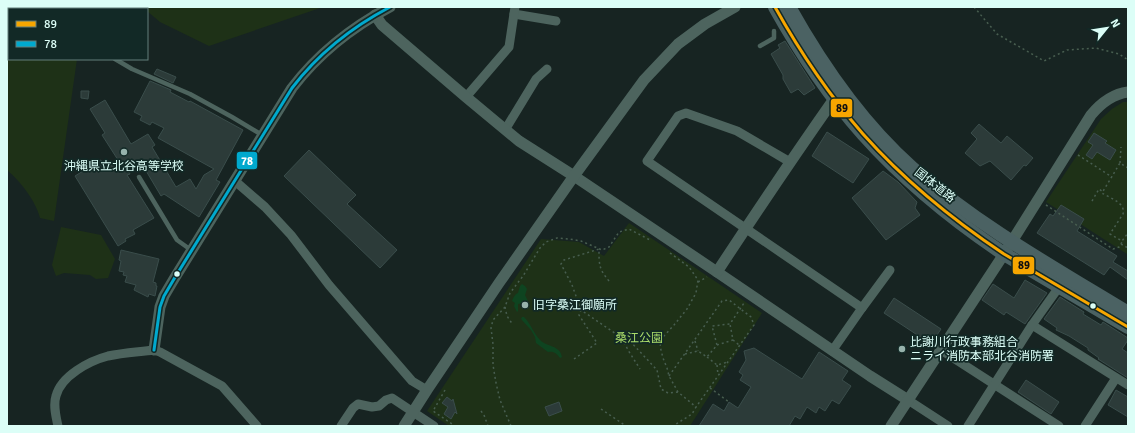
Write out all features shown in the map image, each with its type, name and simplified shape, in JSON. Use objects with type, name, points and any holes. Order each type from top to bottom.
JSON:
[{"type":"main road","name":"国体道路","points":[[775,7],[804,56],[834,98],[863,134],[937,205],[1004,254],[1128,327]]},
{"type":"main road","name":"国体道路","points":[[789,7],[811,46],[840,90],[882,138],[912,167],[940,191],[1012,241],[1128,313]]},
{"type":"street","points":[[154,350],[158,317],[162,302],[174,279],[292,88],[309,67],[336,42],[354,28],[390,7]]},
{"type":"street","points":[[404,426],[499,283],[644,80],[678,44],[705,24],[735,7]]},
{"type":"street","points":[[466,97],[509,47],[515,10],[556,21]]},
{"type":"street","points":[[375,15],[382,25],[466,97],[505,130],[535,152],[574,176],[714,274],[948,426]]},
{"type":"street","points":[[505,130],[536,79],[548,69]]},
{"type":"street","points":[[891,426],[1004,254],[1091,115],[1097,107],[1112,96],[1128,92]]},
{"type":"street","points":[[714,274],[834,98]]},
{"type":"street","points":[[790,162],[737,131],[686,113],[678,116],[647,161],[862,308]]},
{"type":"street","points":[[235,181],[265,207],[291,235],[329,285],[412,381],[427,390]]},
{"type":"street","points":[[832,351],[890,270]]},
{"type":"street","points":[[968,426],[1059,286]]},
{"type":"street","points":[[1032,326],[1128,385]]},
{"type":"street","points":[[58,426],[55,397],[59,386],[70,375],[94,361],[108,356],[154,350],[222,386],[256,426]]},
{"type":"street","points":[[941,350],[1060,426]]},
{"type":"street","points":[[1086,426],[1116,378]]},
{"type":"street","points":[[341,426],[353,408],[358,404],[372,407],[379,406],[386,400],[392,398],[434,426]]},
{"type":"lane","points":[[760,46],[774,38],[774,31]]},
{"type":"lane","points":[[117,60],[132,70],[190,94],[263,135]]},
{"type":"lane","points":[[139,177],[177,240],[191,250]]},
{"type":"path","points":[[974,7],[997,34],[1044,61],[1067,50],[1096,48],[1119,54],[1128,60]]},
{"type":"path","points":[[1103,192],[1120,163],[1122,147]]},
{"type":"path","points":[[1070,149],[1112,177]]},
{"type":"path","points":[[1120,163],[1128,168]]},
{"type":"path","points":[[1092,201],[1099,189],[1103,192],[1102,193],[1122,205],[1124,210],[1123,214],[1110,234],[1128,248]]},
{"type":"path","points":[[1038,200],[1113,249],[1119,247],[1128,233]]},
{"type":"path","points":[[655,243],[629,229],[619,232],[609,246],[602,250],[599,249],[564,260],[561,264],[572,285],[581,310],[622,338],[629,340],[657,370],[661,389],[668,393],[678,392]]},
{"type":"path","points":[[511,426],[500,400],[493,366],[491,328],[493,320],[504,308],[510,293],[523,276],[540,248],[546,242],[557,238],[569,239],[581,241],[599,249]]},
{"type":"path","points":[[599,249],[599,266],[609,281]]},
{"type":"path","points":[[666,251],[689,267],[698,280],[696,293],[687,309],[664,336],[660,346],[669,376],[678,392],[696,407]]},
{"type":"path","points":[[697,282],[714,274]]},
{"type":"path","points":[[669,376],[722,301],[729,300],[751,317],[754,326],[692,414],[673,426]]},
{"type":"path","points":[[740,346],[733,340],[730,324],[747,300]]},
{"type":"path","points":[[504,308],[507,316],[513,324]]},
{"type":"path","points":[[574,359],[597,343],[579,315],[581,310]]},
{"type":"path","points":[[707,322],[712,326],[717,345]]},
{"type":"path","points":[[712,326],[730,324]]},
{"type":"path","points":[[622,338],[640,369]]},
{"type":"path","points":[[695,340],[698,351],[717,365],[718,376]]},
{"type":"path","points":[[707,357],[717,345],[733,340]]},
{"type":"path","points":[[685,354],[698,351]]},
{"type":"path","points":[[717,365],[728,362]]},
{"type":"path","points":[[710,388],[729,402]]},
{"type":"path","points":[[445,390],[433,410],[455,426]]},
{"type":"path","points":[[601,410],[626,426]]},
{"type":"path","points":[[481,411],[488,426]]},
{"type":"green space","points":[[143,7],[323,7],[209,46],[160,22],[148,12],[148,8]]},
{"type":"green space","points":[[8,26],[8,60],[77,60],[54,221],[40,218],[35,205],[27,192],[7,170]]},
{"type":"green space","points":[[1123,102],[1128,102],[1127,254],[1046,202],[1101,119]]},
{"type":"green space","name":"桑江公園","points":[[629,223],[762,313],[690,426],[449,426],[427,411],[541,239],[579,242],[604,256]]},
{"type":"green space","points":[[61,227],[101,235],[115,259],[108,278],[96,279],[90,275],[64,273],[56,276],[52,265]]},
{"type":"shaded area","points":[[522,284],[527,289],[525,295],[528,301],[518,304],[517,312],[514,306],[515,303],[512,301]]},
{"type":"shaded area","points":[[524,317],[540,340],[559,350],[562,357],[560,358],[555,353],[548,352],[536,343],[535,337],[521,319]]},
{"type":"building","points":[[785,41],[815,88],[804,95],[798,89],[791,93],[771,54],[780,48],[778,45]]},
{"type":"building","points":[[157,69],[176,77],[173,83],[154,74]]},
{"type":"building","points":[[150,81],[171,90],[170,92],[189,102],[190,101],[243,130],[216,180],[220,182],[199,217],[164,194],[161,196],[142,164],[137,166],[123,162],[130,174],[127,175],[154,218],[133,230],[135,234],[125,239],[126,241],[118,246],[75,176],[101,160],[106,168],[119,161],[102,135],[105,133],[90,109],[105,100],[131,144],[148,134],[155,145],[152,147],[176,187],[190,179],[196,189],[204,175],[214,169],[158,138],[164,128],[152,122],[150,125],[140,120],[142,116],[134,112]]},
{"type":"building","points":[[81,91],[89,91],[88,99],[81,98]]},
{"type":"building","points":[[979,124],[1001,143],[1007,136],[1033,158],[1026,166],[1024,165],[1011,180],[990,161],[980,166],[965,153],[977,139],[971,133]]},
{"type":"building","points":[[827,132],[869,159],[853,183],[812,156]]},
{"type":"building","points":[[1094,133],[1107,141],[1105,143],[1116,150],[1110,160],[1097,152],[1092,159],[1086,155],[1093,145],[1088,142]]},
{"type":"building","points":[[309,150],[356,195],[347,204],[397,250],[380,268],[284,176]]},
{"type":"building","points":[[883,171],[898,182],[917,202],[915,208],[920,215],[886,240],[852,198]]},
{"type":"building","points":[[1061,205],[1084,219],[1077,231],[1117,256],[1113,262],[1128,271],[1128,280],[1110,267],[1104,275],[1037,233],[1050,214],[1053,216]]},
{"type":"building","points":[[121,250],[159,259],[153,282],[156,283],[157,286],[155,296],[149,294],[148,297],[134,290],[136,285],[125,282],[127,276],[123,275],[124,272],[119,271]]},
{"type":"building","points":[[1025,280],[1047,293],[1025,324],[1006,312],[1004,315],[982,300],[993,284],[1014,298]]},
{"type":"building","points":[[1060,297],[1101,325],[1103,322],[1128,338],[1122,349],[1128,353],[1128,378],[1098,359],[1099,358],[1088,350],[1088,348],[1056,330],[1057,328],[1044,319]]},
{"type":"building","points":[[894,298],[941,329],[931,344],[884,313]]},
{"type":"building","points":[[754,348],[802,379],[819,352],[848,371],[842,380],[851,386],[839,404],[832,400],[825,411],[819,407],[816,413],[807,407],[800,419],[795,416],[789,426],[699,426],[713,404],[724,411],[729,402],[738,408],[751,387],[740,380],[743,375],[739,372],[746,360],[744,351]]},
{"type":"building","points":[[1026,380],[1059,402],[1051,414],[1018,392]]},
{"type":"building","points":[[1116,390],[1128,397],[1128,417],[1108,405]]},
{"type":"building","points":[[447,397],[452,401],[453,399],[457,414],[455,412],[451,419],[444,414],[448,407],[442,403]]},
{"type":"building","points":[[559,402],[562,411],[549,416],[545,407]]},
{"type":"transit line","name":"78","points":[[154,350],[160,307],[164,296],[292,88],[313,64],[336,42],[362,23],[390,7]]},
{"type":"transit line","name":"89","points":[[775,7],[805,57],[838,104],[863,134],[912,183],[966,227],[1004,254],[1128,327]]},
{"type":"place","name":"沖縄県立北谷高等学校","points":[[124,152]]},
{"type":"place","name":"旧字桑江御願所","points":[[525,305]]},
{"type":"place","name":"比謝川行政事務組合 ニライ消防本部北谷消防署","points":[[902,349]]}]
